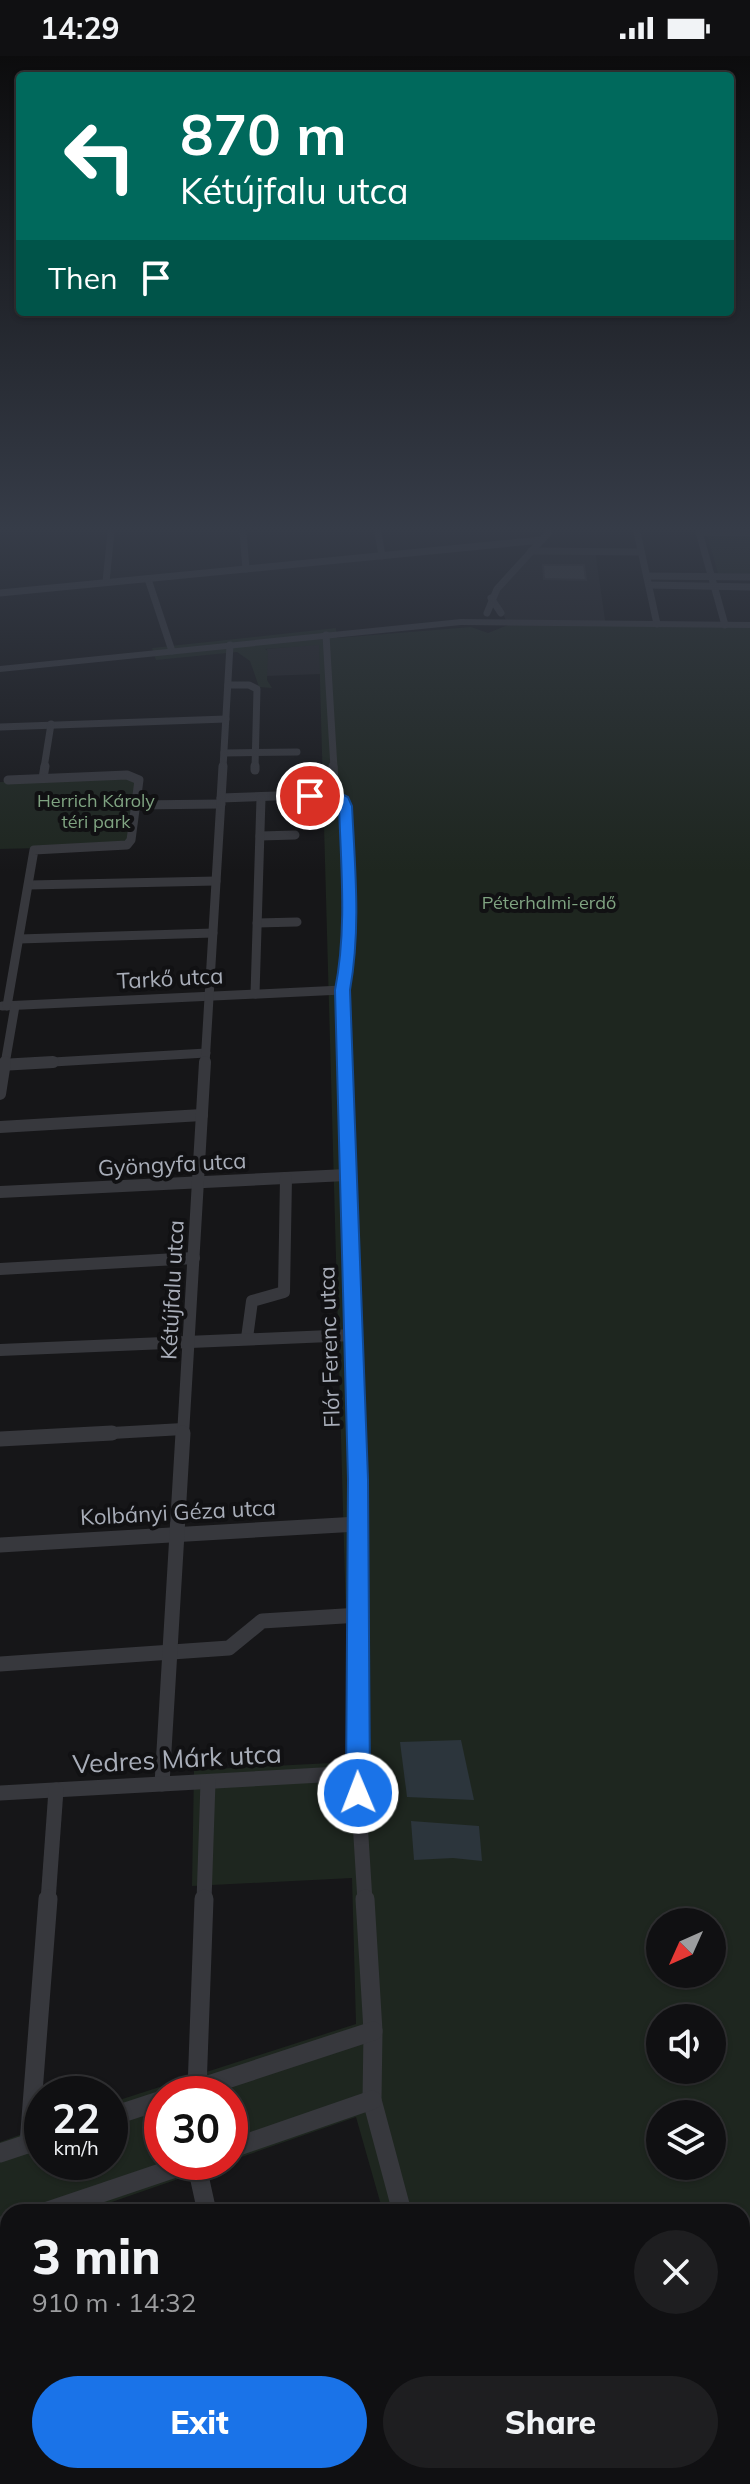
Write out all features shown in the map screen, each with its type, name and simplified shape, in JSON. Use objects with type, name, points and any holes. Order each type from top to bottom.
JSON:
[{"type":"street","points":[[170,645],[172,651]]},
{"type":"street","points":[[0,669],[227,645]]},
{"type":"street","name":"Kétújfalu utca","points":[[162,1784],[230,645]]},
{"type":"street","name":"Flór Ferenc utca","points":[[327,645],[335,794],[344,799],[345,806],[350,911],[348,959],[342,990],[360,1615],[357,1773],[373,2031],[372,2100],[400,2204]]},
{"type":"street","points":[[228,685],[249,685],[257,689],[255,770]]},
{"type":"street","points":[[0,727],[226,719]]},
{"type":"street","points":[[43,778],[51,724]]},
{"type":"street","points":[[224,753],[297,752]]},
{"type":"street","points":[[0,1094],[7,1006],[34,850],[127,845],[131,840],[139,780],[132,776],[8,780]]},
{"type":"street","points":[[136,805],[335,794]]},
{"type":"street","points":[[255,994],[261,798]]},
{"type":"street","points":[[260,836],[295,835]]},
{"type":"street","points":[[29,885],[216,881]]},
{"type":"street","points":[[257,923],[297,922]]},
{"type":"street","points":[[19,939],[213,933]]},
{"type":"street","name":"Tarkő utca","points":[[7,1006],[342,990]]},
{"type":"street","points":[[3,1064],[206,1053]]},
{"type":"street","points":[[0,1127],[202,1115]]},
{"type":"street","name":"Gyöngyfa utca","points":[[0,1192],[346,1175]]},
{"type":"street","points":[[247,1338],[252,1301],[284,1292],[286,1178]]},
{"type":"street","points":[[0,1269],[194,1258]]},
{"type":"street","points":[[0,1350],[353,1335]]},
{"type":"street","points":[[0,1439],[183,1429]]},
{"type":"street","name":"Kolbányi Géza utca","points":[[0,1545],[358,1524]]},
{"type":"street","points":[[0,1664],[233,1647],[242,1641],[249,1627],[262,1621],[360,1615]]},
{"type":"street","name":"Vedres Márk utca","points":[[0,1793],[357,1773]]},
{"type":"street","points":[[190,2076],[208,1782]]},
{"type":"street","points":[[39,2076],[56,1790]]},
{"type":"street","points":[[235,2076],[373,2031]]},
{"type":"street","points":[[248,2143],[372,2100]]},
{"type":"street","points":[[0,2153],[24,2145]]},
{"type":"street","points":[[69,2204],[144,2179]]},
{"type":"street","points":[[199,2180],[205,2204]]},
{"type":"shaded area","points":[[319,645],[321,674],[266,676],[267,649]]},
{"type":"shaded area","points":[[461,1740],[474,1800],[407,1797],[400,1742]]},
{"type":"shaded area","points":[[411,1821],[479,1826],[482,1861],[453,1858],[414,1860]]},
{"type":"green space","name":"Péterhalmi-erdő","points":[[315,645],[265,649],[268,651],[267,680],[272,688],[259,687],[250,661],[237,652],[156,660],[152,648]]},
{"type":"green space","name":"Péterhalmi-erdő","points":[[319,645],[750,645],[750,2204],[381,2204],[356,2117],[248,2155],[248,2076],[194,2076],[356,2024],[352,1878],[192,1886],[194,1770],[350,1762]]},
{"type":"green space","name":"Herrich Károly téri park","points":[[125,776],[135,781],[127,840],[117,846],[0,849],[0,782]]},
{"type":"green space","name":"Péterhalmi-erdő","points":[[144,2092],[144,2180],[175,2180],[106,2204],[0,2204],[0,2142],[24,2133],[24,2180],[128,2180],[128,2097]]},
{"type":"route","points":[[310,796],[335,794],[344,799],[345,806],[350,911],[348,959],[342,990],[358,1479],[358,1793]]}]
